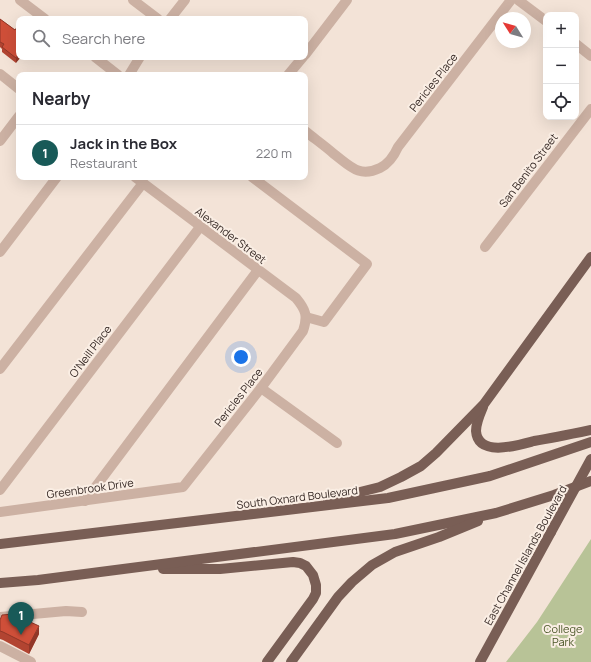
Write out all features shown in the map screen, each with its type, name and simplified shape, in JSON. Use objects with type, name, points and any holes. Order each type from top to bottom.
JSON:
[{"type":"main road","points":[[281,511],[380,487],[421,466],[436,453],[484,404],[591,257]]},
{"type":"main road","points":[[484,404],[476,430],[478,437],[483,443],[492,448],[509,447],[591,430]]},
{"type":"main road","name":"South Oxnard Boulevard","points":[[0,544],[388,498],[490,476],[591,442]]},
{"type":"main road","name":"East Channel Islands Boulevard","points":[[480,662],[591,459]]},
{"type":"main road","points":[[0,583],[38,580],[395,534],[496,513],[554,495],[591,481]]},
{"type":"main road","points":[[290,662],[338,597],[352,582],[372,565],[395,552],[439,538],[496,513]]},
{"type":"main road","points":[[121,569],[220,569],[293,562],[306,566],[311,571],[316,583],[316,593],[272,660]]},
{"type":"main road","points":[[0,589],[38,580]]},
{"type":"street","points":[[20,0],[41,16]]},
{"type":"street","points":[[133,0],[154,16]]},
{"type":"street","points":[[172,16],[185,0]]},
{"type":"street","points":[[308,51],[347,0]]},
{"type":"street","name":"Pericles Place","points":[[308,133],[346,165],[355,169],[369,172],[383,166],[390,160],[398,147],[511,0]]},
{"type":"street","points":[[518,0],[543,19]]},
{"type":"street","points":[[579,46],[591,56]]},
{"type":"street","points":[[98,60],[114,72]]},
{"type":"street","points":[[131,72],[138,60]]},
{"type":"street","points":[[291,72],[301,60]]},
{"type":"street","points":[[0,74],[16,87]]},
{"type":"street","name":"San Benito Street","points":[[485,247],[591,108]]},
{"type":"street","points":[[0,141],[16,120]]},
{"type":"street","points":[[0,252],[55,180]]},
{"type":"street","points":[[0,369],[139,180]]},
{"type":"street","name":"Alexander Street","points":[[139,180],[296,298],[303,306],[306,317]]},
{"type":"street","points":[[256,180],[367,264],[324,322],[306,317]]},
{"type":"street","name":"O'Neill Place","points":[[0,490],[200,227]]},
{"type":"street","points":[[85,501],[258,270]]},
{"type":"street","name":"Pericles Place","points":[[183,487],[300,337],[306,317]]},
{"type":"street","points":[[261,388],[337,443]]},
{"type":"street","name":"Greenbrook Drive","points":[[0,512],[183,487]]},
{"type":"street","points":[[0,617],[66,611],[82,612]]},
{"type":"street","points":[[0,646],[31,662]]},
{"type":"green space","name":"College Park","points":[[591,539],[591,662],[506,662],[537,622]]},
{"type":"building","points":[[0,19],[15,30],[16,29],[16,58],[2,47],[4,44],[0,42]]},
{"type":"building","points":[[13,614],[39,626],[29,645],[0,631],[0,620],[2,615]]},
{"type":"place","name":"Jack in the Box","points":[[21,635]]}]
